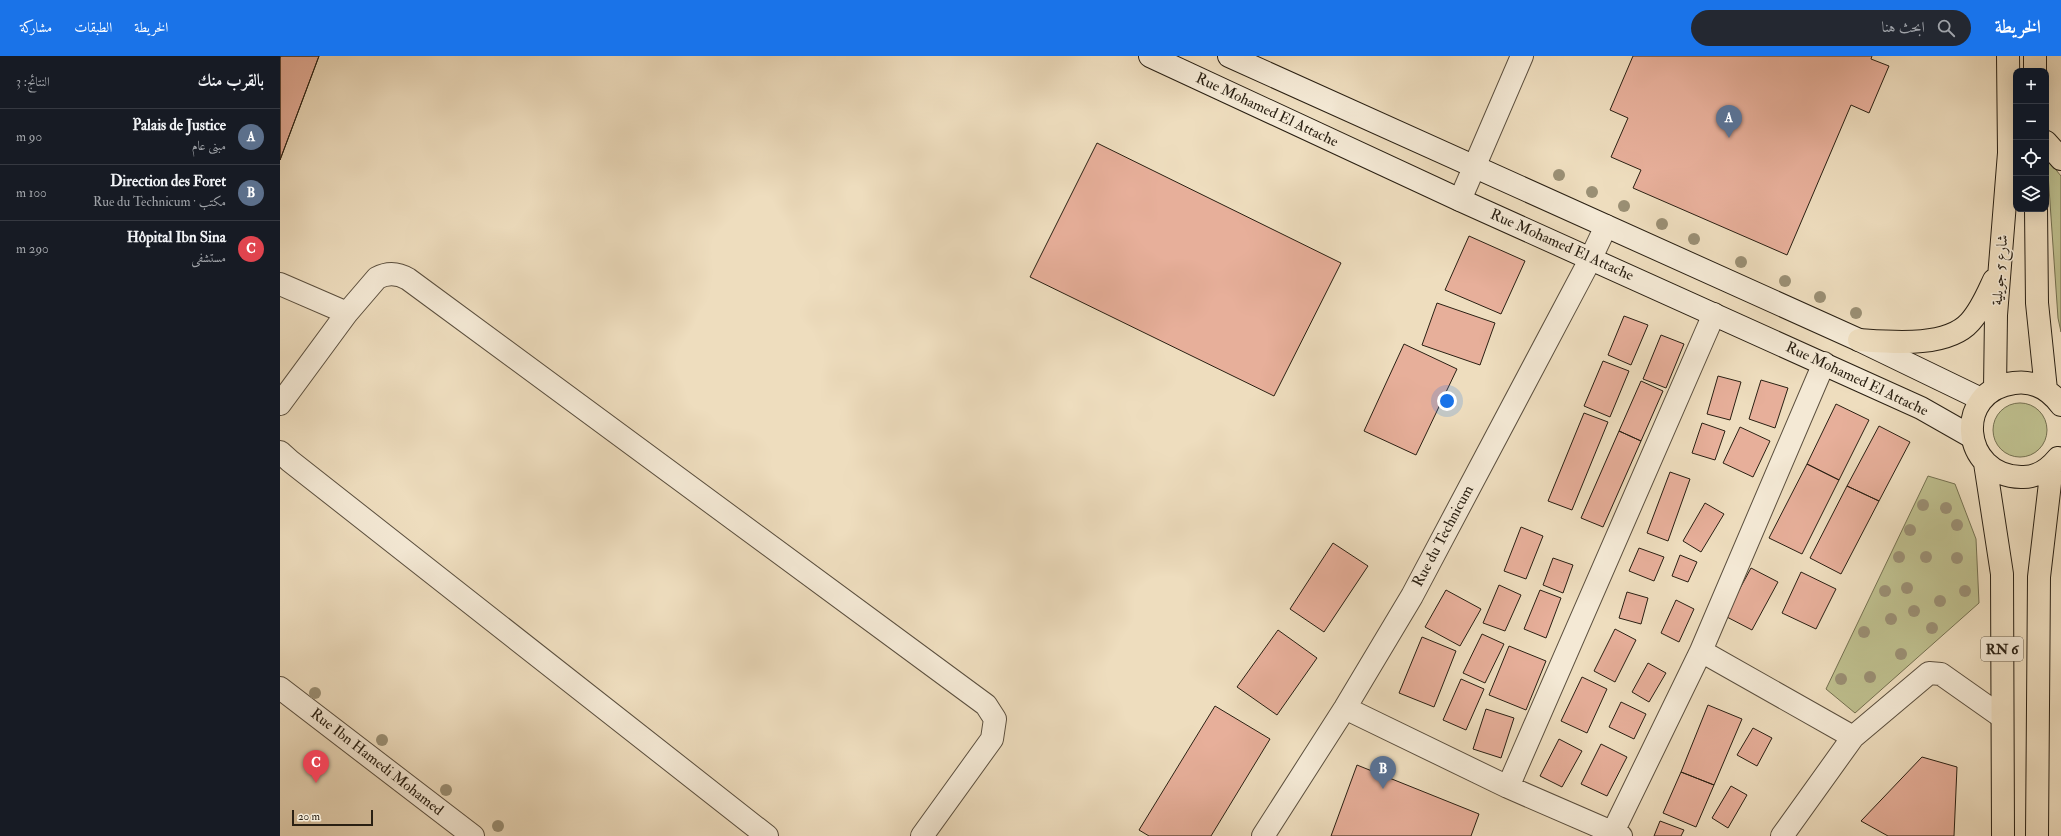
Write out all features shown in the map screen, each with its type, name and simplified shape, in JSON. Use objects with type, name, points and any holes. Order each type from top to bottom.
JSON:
[{"type":"main road","name":"شارع 5 جويلية","points":[[1972,437],[1972,423],[1988,394],[2001,264],[2009,153],[2008,56]]},
{"type":"main road","points":[[2035,56],[2035,68]]},
{"type":"main road","points":[[2049,145],[2061,159]]},
{"type":"main road","points":[[2036,212],[2037,303],[2046,390]]},
{"type":"main road","points":[[1859,340],[1914,341],[1942,338],[1957,333],[1969,324],[1980,309],[2001,264]]},
{"type":"main road","points":[[1988,394],[2007,384],[2020,382],[2034,384],[2046,390],[2061,406]]},
{"type":"main road","points":[[1972,437],[1976,451],[1985,463],[1997,472],[2011,477],[2026,478],[2056,472]]},
{"type":"main road","name":"RN 6","points":[[1985,463],[2002,574],[2003,836]]},
{"type":"main road","name":"RN 6","points":[[2037,836],[2039,577],[2056,472]]},
{"type":"main road","points":[[2039,577],[2053,546],[2061,533]]},
{"type":"street","name":"Rue Mohamed El Attache","points":[[1150,56],[1460,200],[1824,363],[1921,408],[1972,437]]},
{"type":"street","points":[[1229,56],[1859,340],[1988,394]]},
{"type":"street","points":[[1460,200],[1522,56]]},
{"type":"street","name":"Rue du Technicum","points":[[1263,836],[1345,708],[1412,596],[1591,258],[1606,226]]},
{"type":"street","points":[[280,404],[347,313],[377,278],[384,274],[396,273],[408,279],[986,705],[995,719],[992,739],[922,836]]},
{"type":"street","points":[[280,284],[347,313]]},
{"type":"street","points":[[1508,787],[1714,314]]},
{"type":"street","points":[[1345,708],[1508,787],[1615,835],[1701,651],[1824,363]]},
{"type":"street","points":[[280,452],[302,471],[767,836]]},
{"type":"street","points":[[1701,651],[1853,737]]},
{"type":"street","points":[[1782,836],[1853,737],[1929,673],[1934,672],[1960,686],[2002,717]]},
{"type":"street","name":"Rue Ibn Hamedi Mohamed","points":[[280,688],[473,836]]},
{"type":"green space","points":[[2049,161],[2061,176],[2061,332],[2058,318],[2049,188]]},
{"type":"green space","points":[[2015,403],[2025,403],[2035,407],[2043,415],[2047,425],[2047,435],[2043,445],[2035,453],[2025,457],[2015,457],[2005,453],[1997,445],[1993,435],[1993,425],[1997,415],[2005,407]]},
{"type":"green space","points":[[1928,476],[1955,484],[1976,539],[1979,603],[1855,713],[1826,689]]},
{"type":"building","points":[[280,56],[319,56],[280,160]]},
{"type":"building","points":[[281,56],[319,56],[280,160],[280,58]]},
{"type":"building","points":[[1633,56],[1872,56],[1871,59],[1889,66],[1869,113],[1851,105],[1787,255],[1633,188],[1641,170],[1611,157],[1628,118],[1610,110]]},
{"type":"building","points":[[1097,143],[1341,263],[1274,396],[1030,277]]},
{"type":"building","points":[[1469,236],[1525,261],[1501,314],[1445,290]]},
{"type":"building","points":[[1437,303],[1495,323],[1480,365],[1422,345]]},
{"type":"building","points":[[1624,316],[1648,325],[1631,365],[1608,355]]},
{"type":"building","points":[[1661,335],[1684,344],[1666,388],[1643,379]]},
{"type":"building","points":[[1404,344],[1457,369],[1416,455],[1364,431]]},
{"type":"building","points":[[1603,361],[1629,371],[1610,417],[1584,406]]},
{"type":"building","points":[[1718,376],[1741,382],[1730,420],[1707,414]]},
{"type":"building","points":[[1761,380],[1788,388],[1775,428],[1749,419]]},
{"type":"building","points":[[1641,381],[1663,391],[1641,441],[1619,431]]},
{"type":"building","points":[[1836,404],[1869,420],[1839,480],[1807,464]]},
{"type":"building","points":[[1584,413],[1608,422],[1572,510],[1548,501]]},
{"type":"building","points":[[1702,423],[1725,431],[1715,460],[1692,453]]},
{"type":"building","points":[[1879,426],[1910,442],[1879,501],[1847,486]]},
{"type":"building","points":[[1740,427],[1770,441],[1753,477],[1723,463]]},
{"type":"building","points":[[1619,431],[1641,441],[1603,527],[1581,518]]},
{"type":"building","points":[[1807,464],[1839,480],[1802,554],[1769,538]]},
{"type":"building","points":[[1670,472],[1690,479],[1668,541],[1647,533]]},
{"type":"building","points":[[1847,486],[1879,501],[1841,574],[1810,558]]},
{"type":"building","points":[[1705,503],[1724,514],[1701,552],[1683,541]]},
{"type":"building","points":[[1521,527],[1543,536],[1526,579],[1504,571]]},
{"type":"building","points":[[1333,543],[1368,566],[1324,632],[1290,609]]},
{"type":"building","points":[[1639,548],[1664,557],[1654,581],[1629,571]]},
{"type":"building","points":[[1680,555],[1697,562],[1688,582],[1672,576]]},
{"type":"building","points":[[1553,558],[1573,565],[1563,593],[1543,585]]},
{"type":"building","points":[[1751,568],[1778,582],[1752,630],[1725,616]]},
{"type":"building","points":[[1801,572],[1836,589],[1816,629],[1782,613]]},
{"type":"building","points":[[1499,585],[1521,595],[1505,631],[1483,623]]},
{"type":"building","points":[[1446,590],[1481,609],[1460,646],[1425,627]]},
{"type":"building","points":[[1540,590],[1561,598],[1546,638],[1524,629]]},
{"type":"building","points":[[1627,592],[1648,598],[1641,624],[1619,618]]},
{"type":"building","points":[[1676,600],[1694,609],[1679,642],[1661,633]]},
{"type":"building","points":[[1615,629],[1636,640],[1615,682],[1594,671]]},
{"type":"building","points":[[1278,630],[1317,658],[1277,715],[1237,687]]},
{"type":"building","points":[[1482,634],[1504,644],[1485,683],[1463,673]]},
{"type":"building","points":[[1422,637],[1456,651],[1434,707],[1399,693]]},
{"type":"building","points":[[1509,646],[1546,661],[1526,710],[1489,695]]},
{"type":"building","points":[[1648,663],[1666,673],[1649,702],[1632,692]]},
{"type":"building","points":[[1582,677],[1607,689],[1587,733],[1561,721]]},
{"type":"building","points":[[1461,679],[1484,689],[1466,730],[1443,720]]},
{"type":"building","points":[[1621,702],[1646,714],[1634,739],[1609,727]]},
{"type":"building","points":[[1708,705],[1742,719],[1714,785],[1681,772]]},
{"type":"building","points":[[1215,706],[1270,739],[1211,836],[1149,836],[1139,830]]},
{"type":"building","points":[[1486,709],[1514,718],[1501,758],[1473,749]]},
{"type":"building","points":[[1753,728],[1772,738],[1757,766],[1737,755]]},
{"type":"building","points":[[1559,739],[1582,751],[1562,787],[1540,776]]},
{"type":"building","points":[[1601,744],[1627,757],[1607,796],[1581,784]]},
{"type":"building","points":[[1922,757],[1957,767],[1954,836],[1888,836],[1861,821]]},
{"type":"building","points":[[1357,765],[1479,814],[1471,836],[1331,836]]},
{"type":"building","points":[[1681,772],[1714,785],[1696,827],[1663,813]]},
{"type":"building","points":[[1731,786],[1747,795],[1728,828],[1712,818]]},
{"type":"building","points":[[1660,821],[1684,830],[1681,836],[1654,836]]},
{"type":"place","name":"Palais de Justice","points":[[1729,138]]},
{"type":"place","name":"Hôpital Ibn Sina","points":[[316,783]]},
{"type":"place","name":"Direction des Foret","points":[[1383,789]]}]
